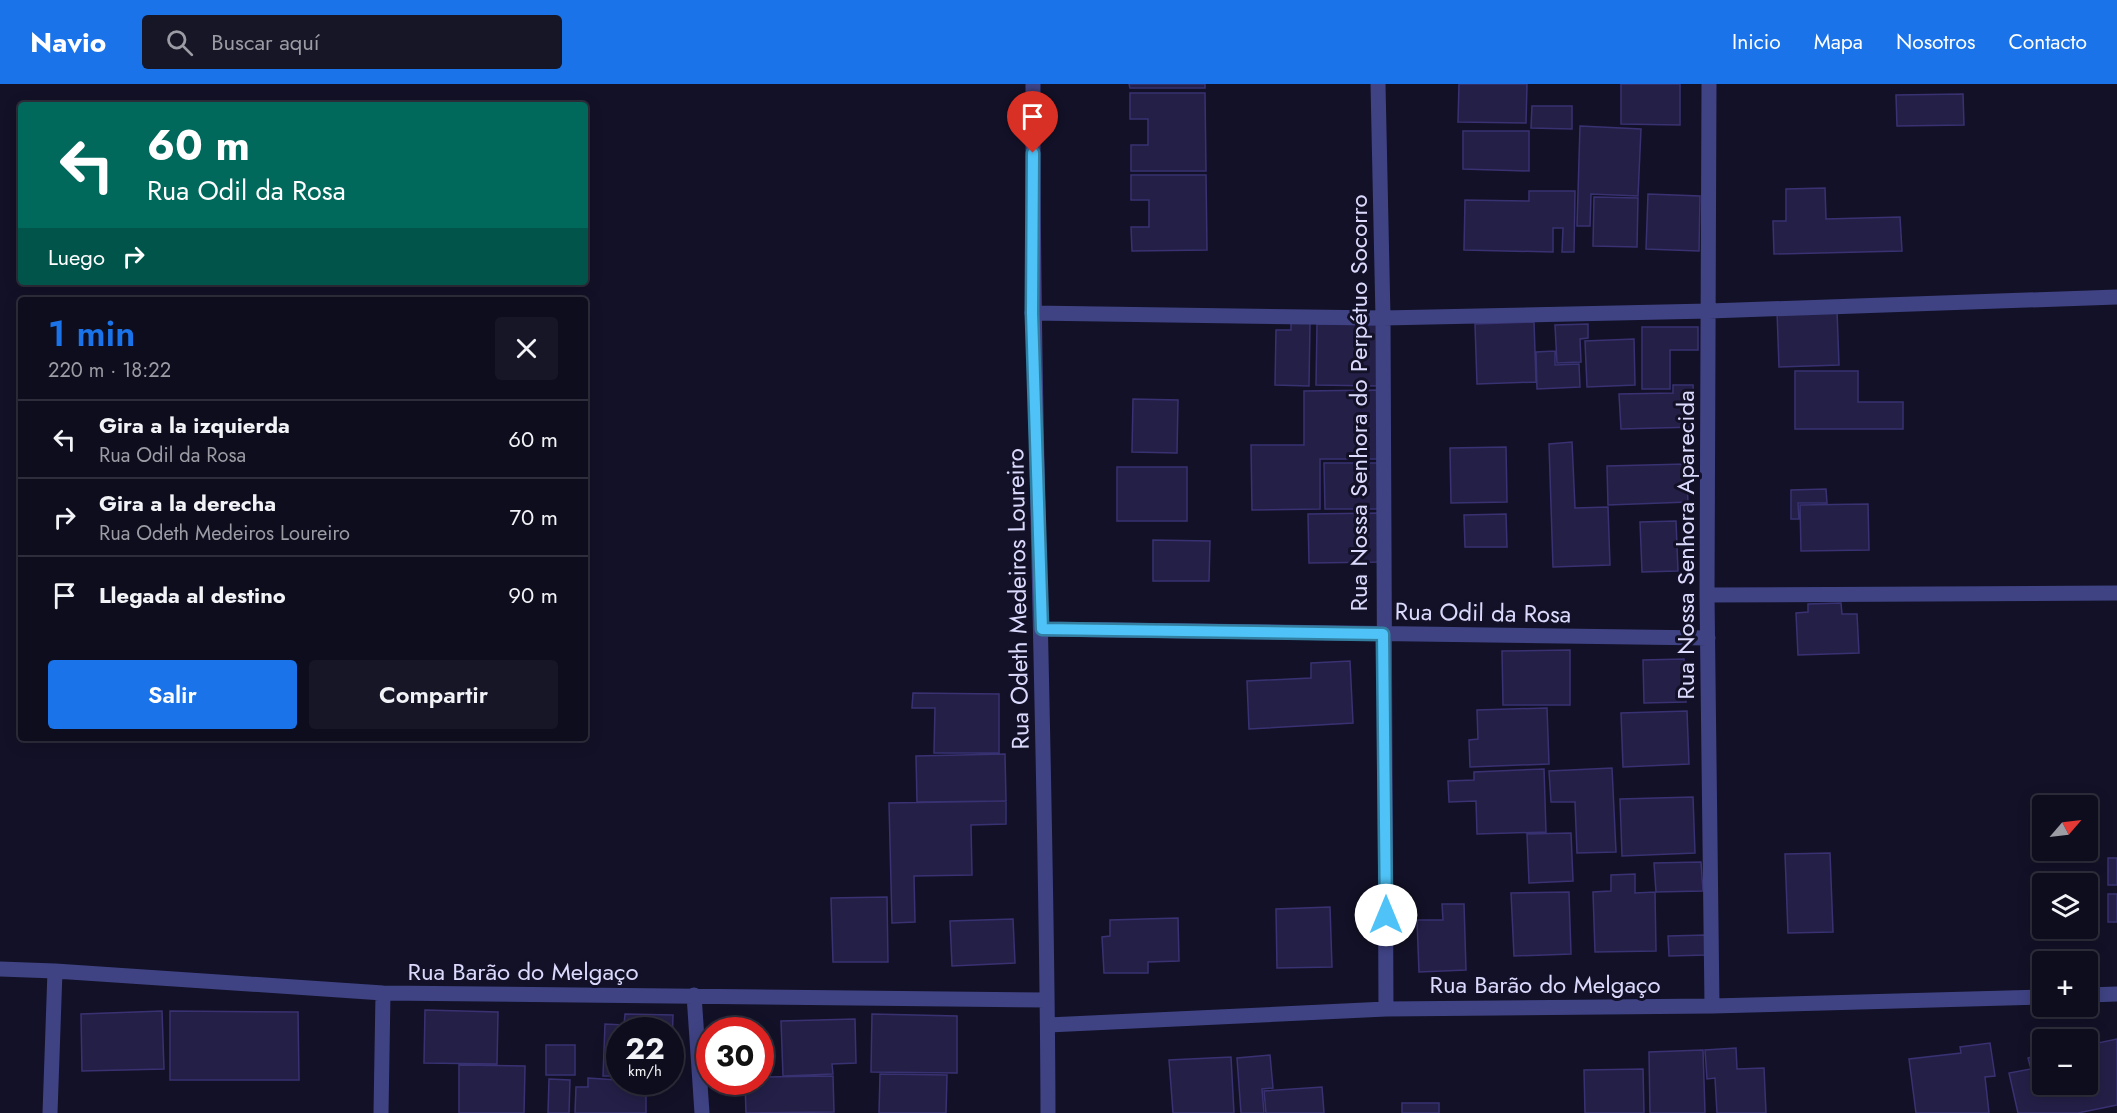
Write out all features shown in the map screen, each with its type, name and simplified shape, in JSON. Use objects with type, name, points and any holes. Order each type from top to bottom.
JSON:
[{"type":"street","name":"Rua Odeth Medeiros Loureiro","points":[[1033,84],[1032,313],[1042,629],[1048,1113]]},
{"type":"street","name":"Rua Nossa Senhora do Perpétuo Socorro","points":[[1378,84],[1383,318],[1386,1009]]},
{"type":"street","name":"Rua Nossa Senhora Aparecida","points":[[1709,84],[1707,595],[1712,1006]]},
{"type":"street","points":[[1032,313],[1383,318],[1709,312],[2117,297]]},
{"type":"street","points":[[1707,595],[2117,593]]},
{"type":"street","name":"Rua Odil da Rosa","points":[[1042,629],[1708,638]]},
{"type":"street","name":"Rua Barão do Melgaço","points":[[0,969],[55,970],[383,993],[1047,1000]]},
{"type":"street","points":[[50,1113],[55,970]]},
{"type":"street","points":[[381,1113],[383,993]]},
{"type":"street","points":[[2098,995],[2117,994]]},
{"type":"street","points":[[694,995],[702,1113]]},
{"type":"street","name":"Rua Barão do Melgaço","points":[[1048,1025],[1386,1009],[1712,1006],[2032,997]]},
{"type":"building","points":[[1129,84],[1205,84],[1205,88],[1130,88]]},
{"type":"building","points":[[1459,84],[1527,84],[1526,123],[1458,122]]},
{"type":"building","points":[[1621,84],[1680,84],[1680,125],[1621,124]]},
{"type":"building","points":[[1130,93],[1205,93],[1206,171],[1131,171],[1131,145],[1148,145],[1148,119],[1130,119]]},
{"type":"building","points":[[1963,94],[1964,125],[1897,126],[1896,95]]},
{"type":"building","points":[[1532,106],[1572,106],[1572,129],[1531,128]]},
{"type":"building","points":[[1580,126],[1641,129],[1638,196],[1591,194],[1590,226],[1577,226]]},
{"type":"building","points":[[1463,131],[1529,131],[1529,171],[1463,169]]},
{"type":"building","points":[[1131,175],[1206,175],[1207,250],[1132,251],[1131,227],[1149,227],[1149,200],[1131,200]]},
{"type":"building","points":[[1825,188],[1826,219],[1900,217],[1902,251],[1774,254],[1773,221],[1786,221],[1786,189]]},
{"type":"building","points":[[1529,191],[1575,191],[1574,252],[1562,252],[1563,228],[1553,228],[1553,252],[1464,250],[1465,200],[1529,201]]},
{"type":"building","points":[[1648,194],[1700,196],[1699,251],[1646,249]]},
{"type":"building","points":[[1594,197],[1638,198],[1637,247],[1593,246]]},
{"type":"building","points":[[1837,310],[1839,365],[1779,367],[1777,311]]},
{"type":"building","points":[[1291,322],[1310,323],[1309,386],[1275,385],[1276,330],[1291,330]]},
{"type":"building","points":[[1534,322],[1536,382],[1477,384],[1475,324]]},
{"type":"building","points":[[1317,324],[1379,325],[1378,386],[1316,385]]},
{"type":"building","points":[[1588,324],[1588,338],[1580,339],[1581,362],[1557,363],[1555,325]]},
{"type":"building","points":[[1642,327],[1698,327],[1698,350],[1670,350],[1670,389],[1642,389]]},
{"type":"building","points":[[1634,339],[1635,385],[1587,387],[1585,341]]},
{"type":"building","points":[[1555,351],[1555,365],[1579,364],[1580,387],[1537,389],[1536,352]]},
{"type":"building","points":[[1795,371],[1858,371],[1858,402],[1903,402],[1903,429],[1795,429]]},
{"type":"building","points":[[1673,385],[1693,385],[1695,427],[1621,429],[1619,394],[1673,393]]},
{"type":"building","points":[[1379,390],[1380,459],[1320,459],[1320,509],[1252,510],[1251,445],[1304,445],[1304,391]]},
{"type":"building","points":[[1133,399],[1178,400],[1177,453],[1132,452]]},
{"type":"building","points":[[1572,442],[1575,508],[1608,507],[1610,565],[1553,567],[1549,444]]},
{"type":"building","points":[[1506,447],[1507,502],[1451,503],[1450,448]]},
{"type":"building","points":[[1324,463],[1379,463],[1380,509],[1325,509]]},
{"type":"building","points":[[1686,464],[1688,502],[1608,505],[1607,466]]},
{"type":"building","points":[[1117,467],[1187,467],[1187,521],[1117,521]]},
{"type":"building","points":[[1826,489],[1827,503],[1798,503],[1799,519],[1791,519],[1791,490]]},
{"type":"building","points":[[1868,504],[1869,550],[1801,551],[1800,505]]},
{"type":"building","points":[[1380,513],[1381,562],[1309,563],[1308,514]]},
{"type":"building","points":[[1506,514],[1507,547],[1465,547],[1464,515]]},
{"type":"building","points":[[1676,521],[1678,571],[1642,572],[1640,522]]},
{"type":"building","points":[[1153,540],[1210,541],[1209,581],[1153,581]]},
{"type":"building","points":[[1841,603],[1842,614],[1857,614],[1859,653],[1798,655],[1796,613],[1808,612],[1808,604]]},
{"type":"building","points":[[1570,650],[1570,705],[1503,705],[1502,651]]},
{"type":"building","points":[[1684,659],[1686,702],[1644,703],[1643,660]]},
{"type":"building","points":[[1350,661],[1353,723],[1249,729],[1247,681],[1311,678],[1311,663]]},
{"type":"building","points":[[913,693],[999,694],[999,753],[934,753],[935,708],[912,708]]},
{"type":"building","points":[[1547,708],[1549,764],[1470,767],[1469,740],[1478,739],[1477,710]]},
{"type":"building","points":[[1687,711],[1689,764],[1623,767],[1621,713]]},
{"type":"building","points":[[1005,754],[1006,801],[917,802],[916,756]]},
{"type":"building","points":[[1612,768],[1616,852],[1577,853],[1575,802],[1551,802],[1549,771]]},
{"type":"building","points":[[1544,769],[1546,832],[1477,834],[1476,801],[1449,802],[1448,781],[1474,780],[1474,772]]},
{"type":"building","points":[[1693,797],[1695,853],[1622,856],[1620,799]]},
{"type":"building","points":[[1006,801],[1006,824],[971,825],[972,875],[914,876],[915,922],[892,923],[889,803]]},
{"type":"building","points":[[1571,833],[1573,881],[1529,883],[1527,834]]},
{"type":"building","points":[[1830,853],[1833,932],[1788,933],[1785,854]]},
{"type":"building","points":[[2108,858],[2117,858],[2117,885],[2108,885]]},
{"type":"building","points":[[1701,862],[1703,891],[1656,892],[1654,863]]},
{"type":"building","points":[[1635,874],[1635,893],[1655,892],[1656,951],[1595,952],[1593,892],[1611,891],[1611,875]]},
{"type":"building","points":[[1569,892],[1571,954],[1514,956],[1511,893]]},
{"type":"building","points":[[2108,894],[2117,894],[2117,922],[2108,922]]},
{"type":"building","points":[[887,897],[888,962],[833,962],[831,898]]},
{"type":"building","points":[[1442,904],[1464,904],[1466,970],[1419,972],[1417,920],[1443,920]]},
{"type":"building","points":[[1330,907],[1332,967],[1277,968],[1276,909]]},
{"type":"building","points":[[1178,918],[1179,961],[1148,962],[1148,973],[1104,973],[1102,937],[1110,936],[1110,920]]},
{"type":"building","points":[[1013,919],[1015,963],[952,966],[950,921]]},
{"type":"building","points":[[1706,935],[1706,955],[1669,956],[1668,936]]},
{"type":"building","points":[[425,1010],[498,1012],[497,1064],[424,1063]]},
{"type":"building","points":[[162,1011],[164,1069],[82,1071],[81,1014]]},
{"type":"building","points":[[170,1011],[298,1012],[299,1080],[170,1080]]},
{"type":"building","points":[[625,1014],[673,1015],[673,1017],[625,1017]]},
{"type":"building","points":[[872,1014],[957,1016],[957,1073],[871,1072]]},
{"type":"building","points":[[855,1019],[856,1063],[832,1064],[833,1074],[783,1076],[781,1021]]},
{"type":"building","points":[[605,1024],[606,1076],[603,1076]]},
{"type":"building","points":[[2117,1039],[2117,1105],[2078,1113],[2018,1113],[2009,1073],[2031,1069],[2028,1058],[2032,1057],[2032,1095],[2098,1095],[2098,1043]]},
{"type":"building","points":[[1990,1043],[1995,1076],[1985,1077],[1989,1113],[1916,1113],[1909,1059],[1961,1053],[1960,1047]]},
{"type":"building","points":[[546,1045],[575,1045],[575,1075],[546,1075]]},
{"type":"building","points":[[1736,1048],[1737,1069],[1764,1068],[1766,1113],[1717,1113],[1715,1078],[1707,1079],[1705,1050]]},
{"type":"building","points":[[1703,1050],[1705,1113],[1650,1113],[1649,1052]]},
{"type":"building","points":[[1270,1055],[1273,1088],[1262,1089],[1264,1113],[1241,1113],[1237,1058]]},
{"type":"building","points":[[1231,1057],[1234,1113],[1173,1113],[1169,1060]]},
{"type":"building","points":[[459,1065],[525,1066],[524,1113],[459,1113]]},
{"type":"building","points":[[1643,1069],[1644,1113],[1585,1113],[1584,1070]]},
{"type":"building","points":[[880,1074],[947,1075],[946,1113],[879,1113]]},
{"type":"building","points":[[833,1076],[834,1112],[746,1113],[745,1095],[774,1095],[774,1077]]},
{"type":"building","points":[[588,1078],[606,1079],[606,1095],[646,1095],[646,1113],[575,1113],[576,1087],[588,1087]]},
{"type":"building","points":[[549,1079],[570,1080],[569,1113],[548,1113]]},
{"type":"building","points":[[1322,1087],[1324,1113],[1266,1113],[1264,1091]]},
{"type":"building","points":[[1402,1103],[1439,1103],[1439,1113],[1402,1113]]},
{"type":"route","points":[[1033,153],[1032,313],[1042,629],[1383,634],[1386,915]]}]
